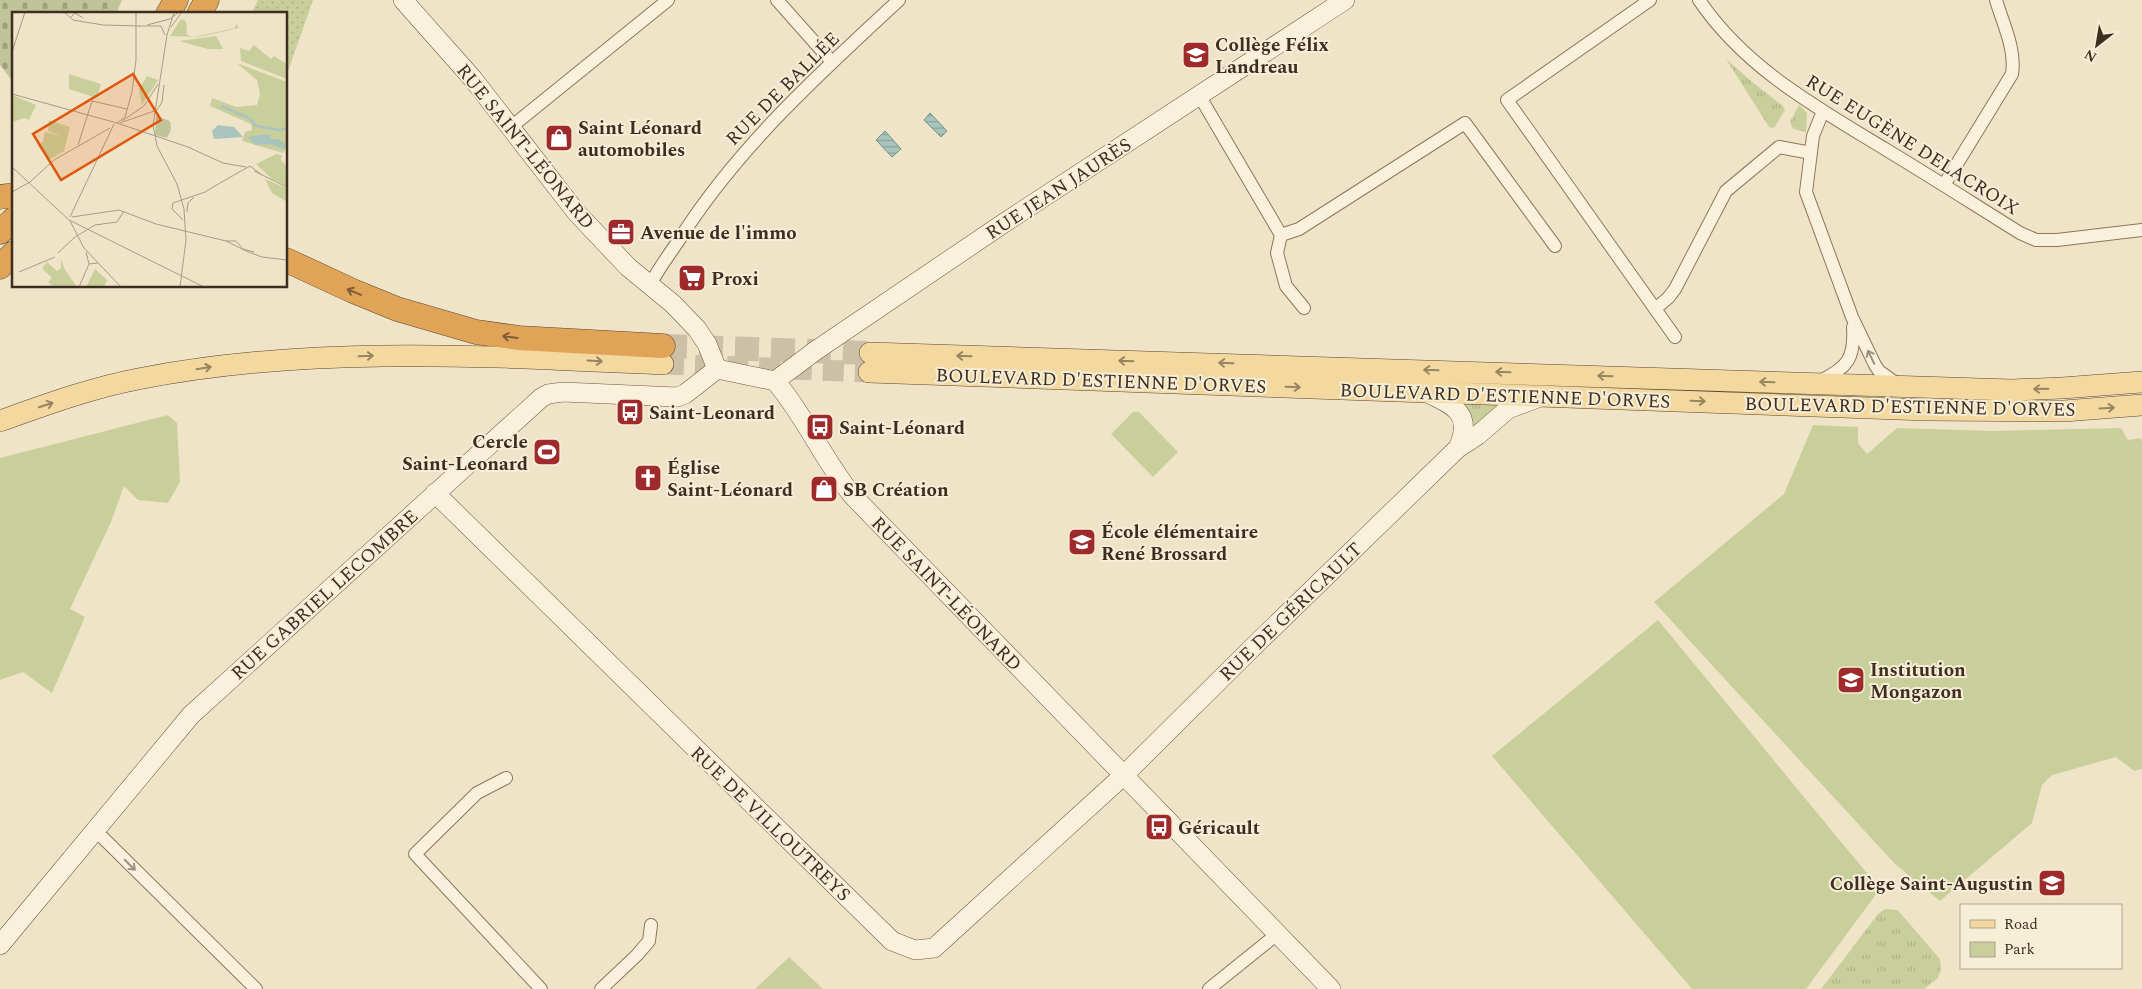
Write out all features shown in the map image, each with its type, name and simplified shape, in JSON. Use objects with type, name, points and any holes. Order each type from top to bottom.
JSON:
[{"type":"highway","points":[[169,12],[176,0]]},
{"type":"highway","points":[[200,12],[207,0]]},
{"type":"highway","points":[[0,266],[12,254]]},
{"type":"highway","points":[[288,261],[397,309],[476,332],[663,355]]},
{"type":"main road","points":[[0,421],[48,404],[136,379],[225,365],[368,355],[546,358],[663,355]]},
{"type":"main road","name":"BOULEVARD D'ESTIENNE D'ORVES","points":[[2142,382],[2020,389],[869,362],[1424,392],[2007,412],[2064,411],[2142,405]]},
{"type":"street","name":"RUE SAINT-LÉONARD","points":[[402,0],[454,57],[576,212],[628,267],[650,285],[696,329],[707,344],[717,369]]},
{"type":"street","points":[[511,127],[668,0]]},
{"type":"street","points":[[777,0],[832,62]]},
{"type":"street","name":"RUE DE BALLÉE","points":[[650,285],[691,220],[732,165],[832,62],[899,0]]},
{"type":"street","name":"RUE JEAN JAURÈS","points":[[775,381],[815,351],[1004,223],[1345,0]]},
{"type":"street","points":[[1650,0],[1507,100],[1675,337]]},
{"type":"street","name":"RUE EUGÈNE DELACROIX","points":[[1699,0],[1724,34],[1773,77],[1823,111],[2020,233],[2036,240],[2080,238],[2142,230]]},
{"type":"street","points":[[1944,185],[2012,74],[2014,62],[2011,47],[1996,0]]},
{"type":"street","points":[[1199,95],[1281,235],[1277,253],[1286,286],[1304,308]]},
{"type":"street","points":[[1823,111],[1815,127],[1806,192],[1852,318],[1875,365],[1886,376],[1901,386]]},
{"type":"street","points":[[1281,235],[1299,229],[1465,123],[1555,246]]},
{"type":"street","points":[[1655,309],[1675,289],[1726,191],[1779,148],[1811,152]]},
{"type":"street","points":[[1816,383],[1833,374],[1848,361],[1852,354],[1854,342],[1852,318]]},
{"type":"street","points":[[717,369],[775,381]]},
{"type":"street","name":"RUE GABRIEL LECOMBRE","points":[[0,945],[190,715],[532,405],[548,394],[564,392],[677,398],[717,369]]},
{"type":"street","name":"RUE SAINT-LÉONARD","points":[[775,381],[794,404],[836,473],[853,496],[1124,775],[1276,935],[1331,989]]},
{"type":"street","points":[[1424,392],[1453,406],[1462,416],[1463,432],[1458,448]]},
{"type":"street","name":"RUE DE GÉRICAULT","points":[[1124,775],[1458,448],[1478,435],[1508,410],[1545,396]]},
{"type":"street","name":"RUE DE VILLOUTREYS","points":[[435,493],[892,942],[914,950],[934,948],[1124,775]]},
{"type":"street","points":[[506,778],[478,793],[415,854],[541,989]]},
{"type":"street","points":[[95,830],[256,989]]},
{"type":"street","points":[[601,989],[637,955],[648,941],[651,925]]},
{"type":"street","points":[[1209,989],[1276,935]]},
{"type":"green space","points":[[0,0],[122,0],[117,12],[12,12],[12,80],[0,65]]},
{"type":"green space","points":[[258,0],[313,0],[288,71],[288,12],[252,12]]},
{"type":"green space","points":[[1726,59],[1783,106],[1785,110],[1774,128],[1769,127]]},
{"type":"green space","points":[[1799,105],[1807,113],[1806,132],[1793,129],[1790,122]]},
{"type":"green space","points":[[1464,402],[1498,403],[1499,406],[1471,432]]},
{"type":"green space","points":[[1133,412],[1139,412],[1178,452],[1153,477],[1111,434]]},
{"type":"green space","points":[[168,415],[177,423],[180,482],[168,503],[138,500],[124,486],[111,522],[70,609],[85,617],[52,693],[23,672],[0,680],[0,458]]},
{"type":"green space","points":[[1813,425],[1858,427],[1858,443],[1867,454],[1897,428],[1992,431],[2121,428],[2128,440],[2140,438],[2142,441],[2142,769],[2134,771],[2116,757],[2052,775],[2042,785],[2032,823],[1940,901],[1895,864],[1654,602],[1784,494]]},
{"type":"green space","points":[[1658,620],[1880,889],[1806,989],[1692,989],[1492,756]]},
{"type":"green space","points":[[1885,909],[1897,910],[1940,959],[1941,969],[1938,978],[1924,989],[1821,989],[1878,914]]},
{"type":"green space","points":[[789,957],[823,989],[755,989]]},
{"type":"water","points":[[930,113],[947,131],[941,137],[924,120]]},
{"type":"water","points":[[885,131],[901,149],[892,157],[876,140]]},
{"type":"tunnel","points":[[663,346],[870,353]]},
{"type":"tunnel","points":[[663,364],[869,372]]},
{"type":"place","name":"Collège Félix Landreau","points":[[1196,55]]},
{"type":"place","name":"Saint Léonard automobiles","points":[[559,138]]},
{"type":"place","name":"Avenue de l'immo","points":[[621,232]]},
{"type":"place","name":"Proxi","points":[[692,278]]},
{"type":"place","name":"Saint-Leonard","points":[[630,412]]},
{"type":"place","name":"Saint-Léonard","points":[[820,427]]},
{"type":"place","name":"Cercle Saint-Leonard","points":[[547,452]]},
{"type":"place","name":"Église Saint-Léonard","points":[[648,478]]},
{"type":"place","name":"SB Création","points":[[824,489]]},
{"type":"place","name":"École élémentaire René Brossard","points":[[1082,542]]},
{"type":"place","name":"Institution Mongazon","points":[[1851,680]]},
{"type":"place","name":"Géricault","points":[[1159,827]]},
{"type":"place","name":"Collège Saint-Augustin","points":[[2052,883]]}]
